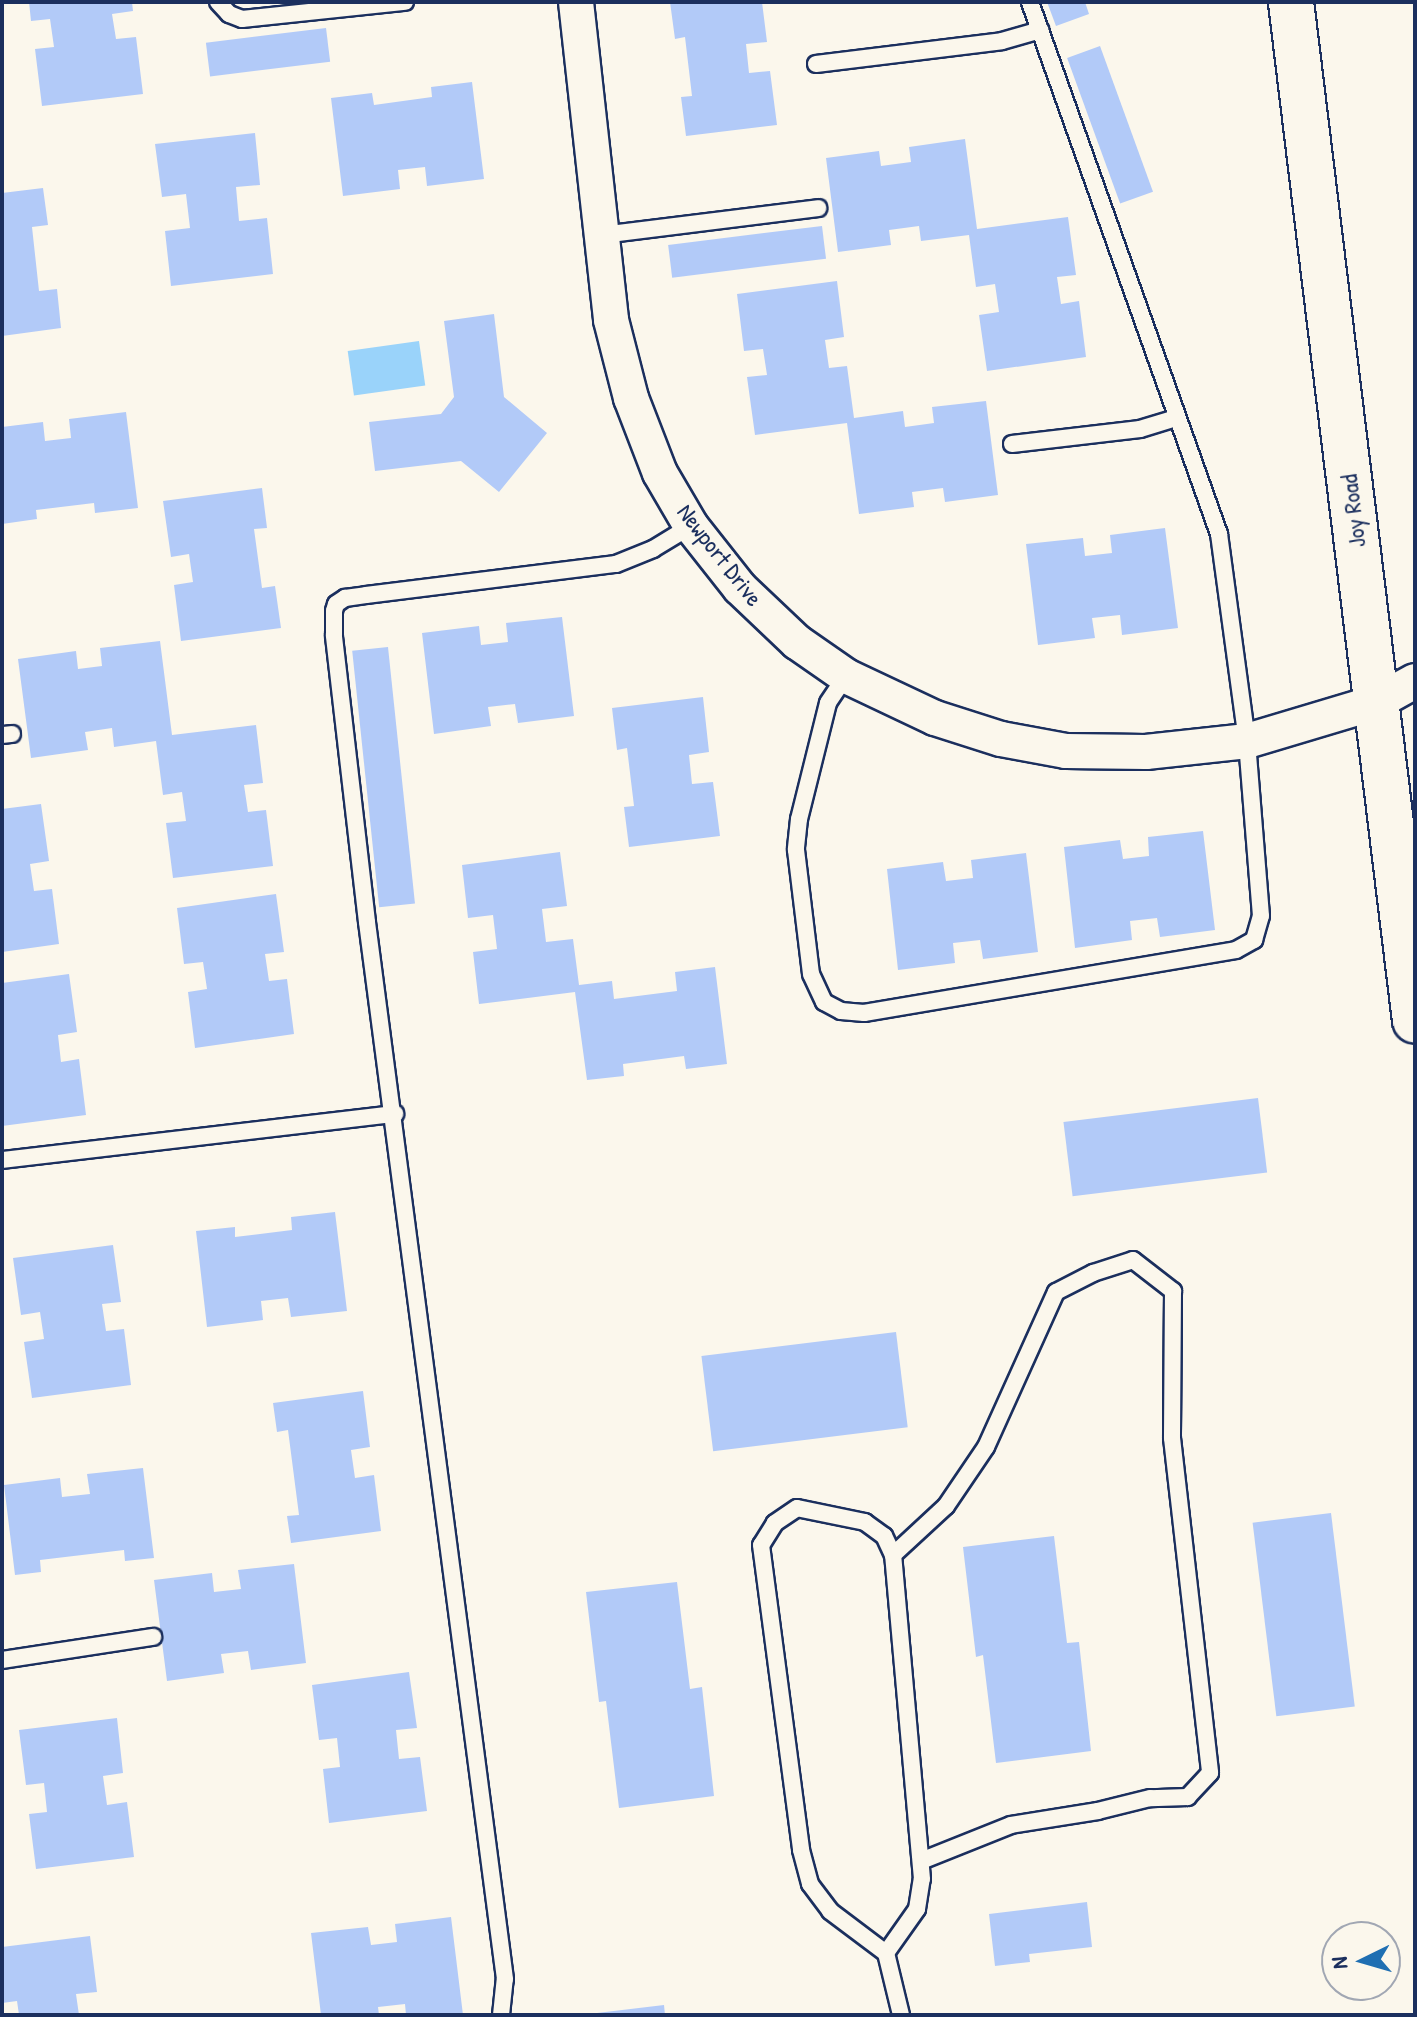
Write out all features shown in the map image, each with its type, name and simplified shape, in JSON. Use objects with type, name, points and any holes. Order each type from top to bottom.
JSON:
[{"type":"street","name":"Newport Drive","points":[[576,2],[611,320],[631,398],[660,473],[691,526],[740,588],[797,642],[846,676],[935,718],[1001,739],[1066,751],[1146,752],[1247,741],[1396,702],[1415,681]]},
{"type":"street","name":"Joy Road","points":[[1291,2],[1396,702],[1415,1020]]},
{"type":"lane","points":[[218,2],[229,14],[242,19],[405,2]]},
{"type":"lane","points":[[846,676],[828,703],[799,819],[796,850],[811,974],[824,1002],[841,1011],[864,1013],[1236,950],[1254,940],[1261,916],[1247,741],[1219,534],[1030,2]]},
{"type":"lane","points":[[816,64],[1002,41],[1040,30]]},
{"type":"lane","points":[[602,235],[818,208]]},
{"type":"lane","points":[[1012,444],[1140,429],[1177,418]]},
{"type":"lane","points":[[501,2015],[505,1979],[335,650],[336,604],[366,595],[616,564],[691,526]]},
{"type":"lane","points":[[2,1160],[395,1114]]},
{"type":"lane","points":[[893,1555],[946,1506],[986,1447],[1056,1292],[1093,1273],[1133,1260],[1173,1291],[1172,1438],[1210,1773],[1188,1797],[1150,1798],[1098,1811],[1011,1825],[921,1861]]},
{"type":"lane","points":[[886,1953],[917,1909],[921,1861],[893,1555],[884,1536],[865,1522],[797,1508],[775,1523],[761,1545],[801,1850],[810,1884],[830,1911],[886,1953],[901,2015]]},
{"type":"lane","points":[[2,1660],[153,1637]]},
{"type":"water","points":[[419,341],[425,386],[354,396],[348,351]]},
{"type":"building","points":[[29,2],[132,2],[133,11],[112,14],[116,39],[136,37],[143,94],[42,106],[35,49],[54,47],[50,19],[31,21]]},
{"type":"building","points":[[670,2],[762,2],[767,42],[746,44],[749,73],[770,71],[777,125],[686,136],[681,97],[692,96],[685,37],[675,39]]},
{"type":"building","points":[[1047,2],[1085,2],[1089,14],[1056,26]]},
{"type":"building","points":[[326,28],[330,62],[210,76],[206,43]]},
{"type":"building","points":[[1100,46],[1153,192],[1120,204],[1067,58]]},
{"type":"building","points":[[472,82],[484,179],[427,186],[425,167],[398,170],[400,189],[343,196],[331,98],[372,93],[374,105],[432,97],[431,87]]},
{"type":"building","points":[[255,133],[260,185],[236,187],[239,221],[267,218],[273,274],[171,286],[165,231],[190,228],[186,194],[162,197],[155,144]]},
{"type":"building","points":[[965,139],[977,229],[1068,217],[1076,275],[1057,277],[1061,304],[1079,301],[1086,357],[987,371],[979,315],[999,312],[995,284],[976,287],[969,235],[921,241],[919,226],[889,230],[891,245],[838,252],[826,158],[879,151],[881,166],[911,162],[909,147]]},
{"type":"building","points":[[43,188],[48,225],[32,227],[39,291],[57,289],[61,328],[2,336],[2,193]]},
{"type":"building","points":[[822,226],[826,259],[672,278],[668,245]]},
{"type":"building","points":[[837,281],[844,337],[825,340],[829,368],[847,366],[854,418],[903,411],[905,427],[934,423],[932,407],[986,401],[998,495],[945,502],[943,488],[912,492],[914,507],[859,514],[847,423],[755,435],[747,377],[767,375],[763,349],[744,351],[737,294]]},
{"type":"building","points":[[494,314],[504,397],[547,433],[499,492],[461,461],[375,471],[369,422],[441,414],[454,397],[444,321]]},
{"type":"building","points":[[126,412],[138,508],[95,513],[94,503],[36,510],[37,519],[2,524],[2,427],[43,422],[45,441],[71,438],[69,419]]},
{"type":"building","points":[[262,488],[267,528],[254,529],[262,588],[275,586],[281,628],[181,641],[174,585],[193,582],[189,554],[171,557],[163,501]]},
{"type":"building","points":[[1165,528],[1178,628],[1122,635],[1120,615],[1092,618],[1095,638],[1038,645],[1026,544],[1083,538],[1085,556],[1112,553],[1110,535]]},
{"type":"building","points":[[562,617],[574,716],[518,723],[515,704],[488,707],[491,726],[434,734],[422,633],[479,626],[481,645],[508,642],[506,623]]},
{"type":"building","points":[[160,641],[172,735],[256,725],[263,783],[244,785],[248,812],[266,810],[273,866],[173,878],[166,823],[186,821],[182,792],[163,795],[156,741],[114,747],[112,728],[85,732],[88,750],[31,758],[18,659],[76,651],[78,669],[102,666],[100,648]]},
{"type":"building","points":[[388,647],[415,904],[379,907],[352,651]]},
{"type":"building","points":[[703,697],[709,752],[689,755],[692,784],[713,782],[720,836],[629,847],[624,807],[634,806],[627,748],[617,750],[612,708]]},
{"type":"building","points":[[41,804],[49,861],[30,864],[34,891],[52,889],[59,944],[2,952],[2,809]]},
{"type":"building","points":[[1203,831],[1215,930],[1160,937],[1157,918],[1130,921],[1132,940],[1075,948],[1064,847],[1120,840],[1123,859],[1149,856],[1148,837]]},
{"type":"building","points":[[560,852],[567,906],[542,909],[546,942],[573,939],[579,985],[612,981],[614,999],[677,991],[675,972],[715,967],[727,1064],[686,1069],[684,1056],[623,1064],[624,1076],[587,1080],[575,992],[479,1004],[473,952],[497,949],[493,915],[468,918],[462,865]]},
{"type":"building","points":[[1026,853],[1038,952],[983,959],[980,940],[953,943],[955,963],[898,970],[887,869],[943,862],[946,881],[973,878],[971,860]]},
{"type":"building","points":[[276,894],[284,952],[265,954],[269,981],[287,979],[294,1034],[195,1048],[188,992],[207,989],[203,962],[184,964],[177,908]]},
{"type":"building","points":[[69,974],[77,1032],[58,1035],[61,1062],[79,1059],[86,1115],[2,1126],[2,983]]},
{"type":"building","points":[[1258,1098],[1267,1172],[1073,1196],[1063,1122]]},
{"type":"building","points":[[335,1212],[347,1311],[291,1317],[288,1298],[261,1301],[263,1320],[207,1327],[196,1231],[235,1227],[235,1237],[292,1230],[291,1217]]},
{"type":"building","points":[[113,1245],[121,1302],[102,1304],[106,1331],[124,1329],[131,1385],[32,1398],[24,1342],[44,1339],[40,1312],[21,1315],[13,1258]]},
{"type":"building","points":[[896,1332],[908,1427],[713,1451],[701,1356]]},
{"type":"building","points":[[363,1391],[370,1447],[351,1450],[355,1478],[374,1475],[381,1531],[291,1543],[287,1516],[299,1515],[288,1430],[277,1432],[273,1403]]},
{"type":"building","points":[[143,1468],[154,1558],[125,1561],[124,1550],[40,1560],[41,1572],[15,1575],[4,1485],[60,1478],[62,1497],[90,1494],[87,1474]]},
{"type":"building","points":[[1331,1513],[1355,1707],[1276,1716],[1253,1523]]},
{"type":"building","points":[[1054,1536],[1067,1643],[1079,1642],[1091,1751],[996,1763],[983,1655],[976,1657],[963,1547]]},
{"type":"building","points":[[294,1564],[306,1663],[251,1670],[248,1651],[221,1654],[224,1673],[167,1681],[154,1580],[212,1573],[214,1592],[241,1589],[238,1570]]},
{"type":"building","points":[[677,1582],[690,1689],[702,1687],[714,1796],[619,1808],[606,1701],[599,1702],[586,1592]]},
{"type":"building","points":[[409,1672],[417,1728],[396,1730],[399,1759],[420,1757],[427,1811],[329,1823],[323,1769],[340,1767],[337,1738],[319,1740],[312,1685]]},
{"type":"building","points":[[117,1718],[123,1773],[103,1776],[107,1805],[127,1802],[134,1857],[36,1869],[29,1814],[47,1812],[44,1783],[26,1785],[19,1730]]},
{"type":"building","points":[[1087,1902],[1092,1947],[1029,1954],[1030,1962],[995,1966],[989,1914]]},
{"type":"building","points":[[451,1917],[463,2015],[406,2015],[405,2004],[378,2007],[379,2015],[321,2015],[311,1933],[368,1927],[371,1945],[397,1942],[395,1924]]},
{"type":"building","points":[[90,1936],[97,1992],[76,1994],[79,2015],[19,2015],[17,2001],[2,2003],[2,1947]]},
{"type":"building","points":[[664,2005],[665,2015],[597,2015],[597,2013]]}]
